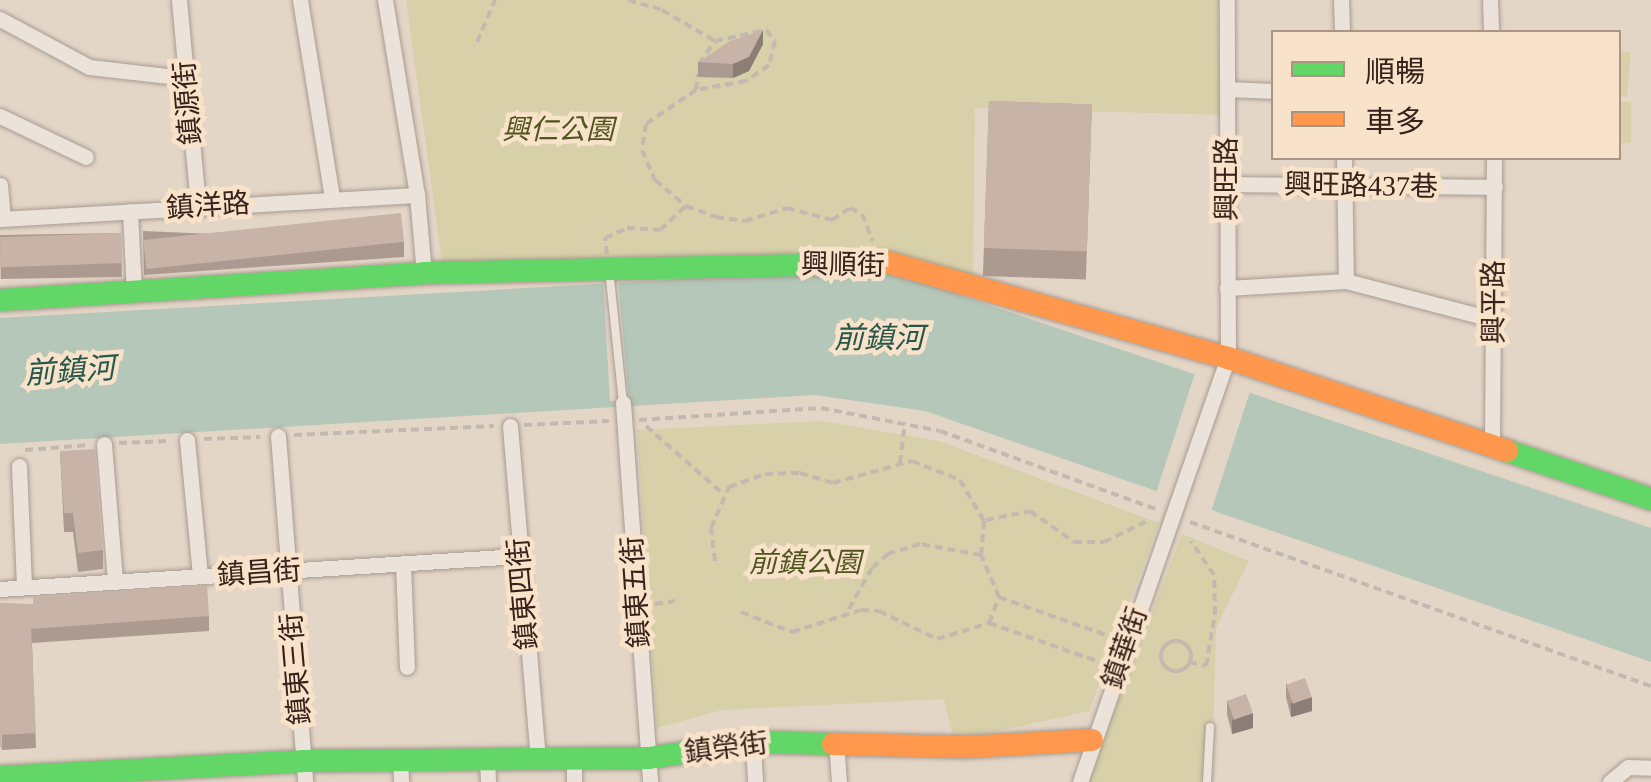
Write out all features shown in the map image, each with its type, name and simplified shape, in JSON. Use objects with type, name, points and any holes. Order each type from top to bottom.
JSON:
[{"type":"street","name":"鎮源街","points":[[179,0],[198,206]]},
{"type":"street","points":[[300,0],[332,198]]},
{"type":"street","points":[[386,0],[424,272]]},
{"type":"street","name":"興旺路","points":[[1226,0],[1228,358]]},
{"type":"street","points":[[1342,0],[1342,30]]},
{"type":"street","points":[[1490,0],[1491,30]]},
{"type":"street","points":[[0,19],[89,67],[186,78]]},
{"type":"street","points":[[1227,89],[1271,91]]},
{"type":"street","points":[[0,116],[86,157]]},
{"type":"street","points":[[1344,160],[1346,280]]},
{"type":"street","name":"興平路","points":[[1492,446],[1494,160]]},
{"type":"street","name":"興旺路437巷","points":[[1227,184],[1494,187]]},
{"type":"street","points":[[0,186],[2,219]]},
{"type":"street","name":"鎮洋路","points":[[2,219],[416,195]]},
{"type":"street","points":[[130,210],[134,292]]},
{"type":"street","name":"興順街","points":[[0,300],[424,272],[610,276],[878,260],[1228,358],[1651,499]]},
{"type":"street","points":[[1228,288],[1346,280],[1495,320]]},
{"type":"street","name":"鎮華街","points":[[1080,782],[1228,358]]},
{"type":"street","name":"鎮東五街","points":[[623,403],[649,770]]},
{"type":"street","name":"鎮東四街","points":[[510,426],[538,762]]},
{"type":"street","name":"鎮東三街","points":[[278,436],[304,771]]},
{"type":"street","points":[[187,440],[200,576]]},
{"type":"street","points":[[104,444],[115,582]]},
{"type":"street","points":[[18,458],[24,588]]},
{"type":"street","name":"鎮昌街","points":[[0,589],[519,556]]},
{"type":"street","points":[[404,564],[407,668]]},
{"type":"street","points":[[836,740],[839,782]]},
{"type":"street","name":"鎮榮街","points":[[0,777],[488,772],[538,762],[574,771],[649,770],[753,742],[836,740],[967,746],[1092,740]]},
{"type":"street","points":[[753,742],[754,782]]},
{"type":"street","points":[[1610,782],[1628,767],[1651,768]]},
{"type":"lane","points":[[610,276],[623,403]]},
{"type":"lane","points":[[1208,782],[1210,727]]},
{"type":"path","points":[[477,42],[495,0]]},
{"type":"path","points":[[628,0],[662,10],[716,41]]},
{"type":"path","points":[[696,90],[700,58],[716,41],[766,30],[775,41],[768,65],[746,81],[696,90],[670,102],[646,124],[642,150],[655,180],[686,206],[746,221],[788,208],[832,220],[850,208],[862,214],[878,260]]},
{"type":"path","points":[[610,276],[605,238],[627,228],[660,230],[686,206]]},
{"type":"path","points":[[18,458],[104,444],[821,408],[940,431],[1651,686]]},
{"type":"path","points":[[646,426],[722,493]]},
{"type":"path","points":[[900,463],[904,428]]},
{"type":"path","points":[[715,560],[711,528],[722,493],[765,474],[800,472],[832,482],[900,463],[927,465],[960,480],[984,521],[981,555],[999,597],[989,623]]},
{"type":"path","points":[[984,521],[1002,512],[1030,511],[1074,542],[1104,542],[1144,522]]},
{"type":"path","points":[[1162,650],[1170,670],[1190,662],[1206,666],[1214,614],[1214,575],[1191,541]]},
{"type":"path","points":[[846,614],[872,568],[888,554],[920,544],[981,555]]},
{"type":"path","points":[[999,597],[1106,634]]},
{"type":"path","points":[[652,605],[675,600]]},
{"type":"path","points":[[741,612],[792,632],[846,614],[879,612],[937,639],[989,623],[1097,661]]},
{"type":"path","points":[[1153,647],[1162,650],[1182,642],[1190,662]]},
{"type":"green space","name":"興仁公園","points":[[406,0],[1220,0],[1224,115],[975,108],[973,276],[871,251],[442,263]]},
{"type":"green space","points":[[1621,51],[1631,52],[1627,97],[1621,96]]},
{"type":"green space","points":[[1621,102],[1631,102],[1631,143],[1621,143]]},
{"type":"green space","name":"前鎮公園","points":[[822,421],[939,441],[1159,523],[1089,711],[954,741],[944,699],[722,710],[657,728],[637,430]]},
{"type":"green space","points":[[1182,534],[1249,561],[1216,628],[1212,782],[1087,782]]},
{"type":"water","name":"前鎮河","points":[[879,268],[1651,528],[1651,662],[925,411],[815,395],[0,444],[0,318]]},
{"type":"pier","points":[[618,278],[629,401],[610,401],[603,279]]},
{"type":"pier","points":[[1196,370],[1251,388],[1210,514],[1155,496]]},
{"type":"building","points":[[763,30],[749,57],[733,64],[698,62],[730,41]]},
{"type":"building","points":[[989,101],[1092,105],[1087,252],[984,248]]},
{"type":"building","points":[[401,213],[404,242],[146,269],[143,240]]},
{"type":"building","points":[[121,233],[122,263],[1,267],[0,237]]},
{"type":"building","points":[[95,449],[103,550],[78,553],[73,513],[64,513],[60,451]]},
{"type":"building","points":[[207,585],[209,616],[31,629],[36,733],[1,735],[0,748],[0,603],[33,604],[33,597]]},
{"type":"building","points":[[1305,678],[1312,697],[1293,704],[1286,685]]},
{"type":"building","points":[[1246,694],[1253,713],[1234,720],[1227,701]]},
{"type":"traffic: fast","points":[[0,300],[424,273],[890,263]]},
{"type":"traffic: fast","points":[[1507,451],[1651,499]]},
{"type":"traffic: fast","points":[[0,777],[303,761],[649,758],[753,742],[833,744]]},
{"type":"traffic: slow","points":[[890,263],[1228,358],[1507,451]]},
{"type":"traffic: slow","points":[[833,744],[967,747],[1092,740]]}]
